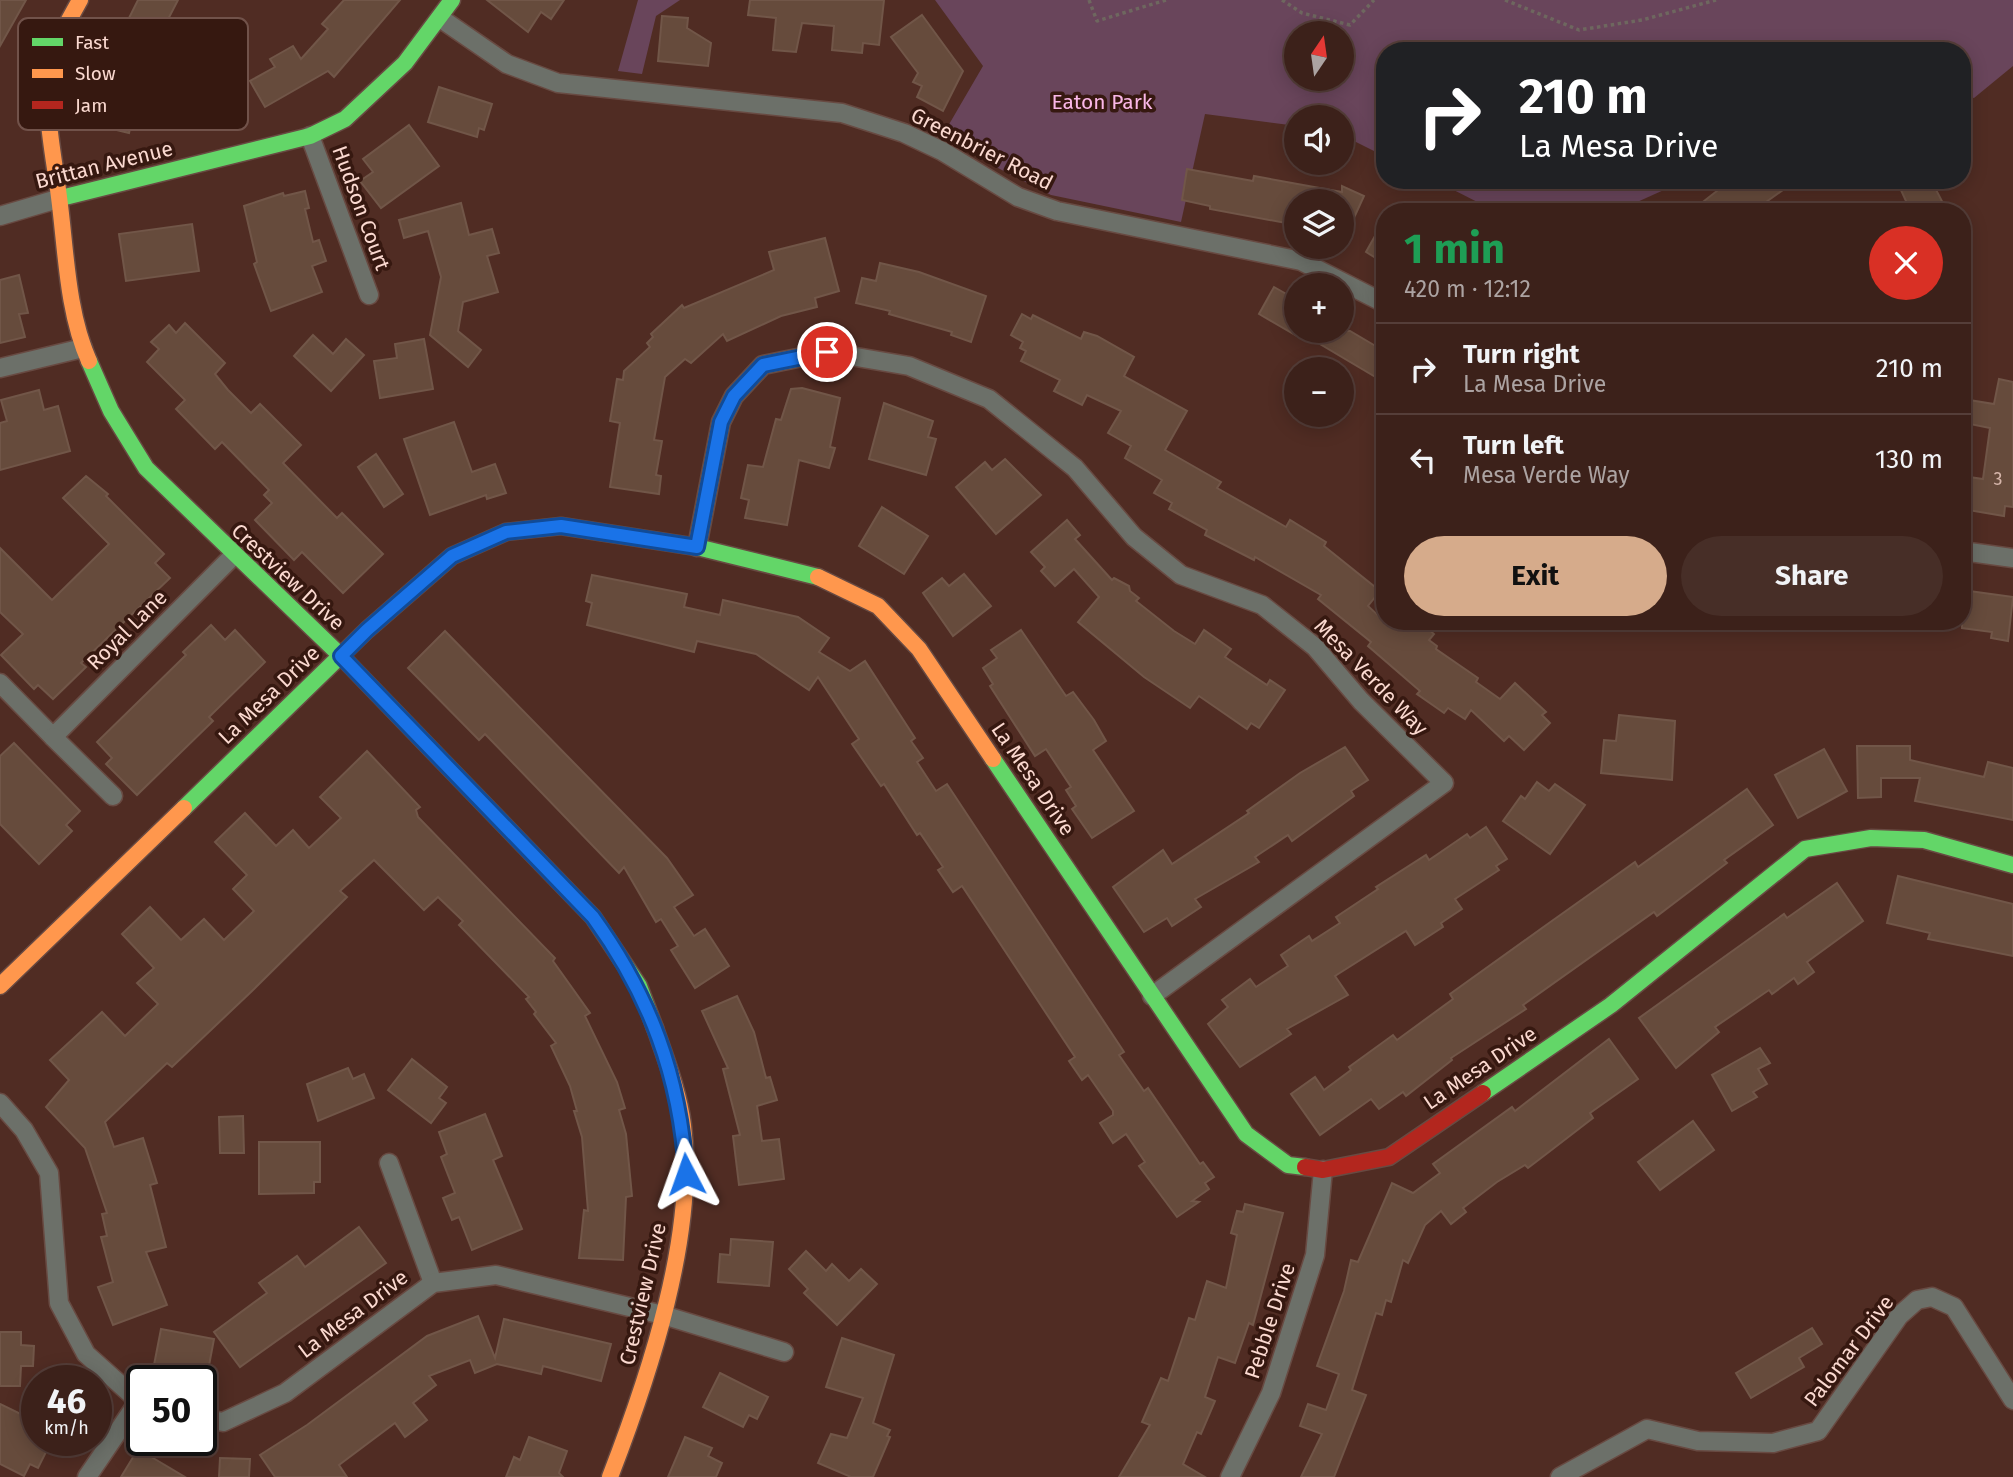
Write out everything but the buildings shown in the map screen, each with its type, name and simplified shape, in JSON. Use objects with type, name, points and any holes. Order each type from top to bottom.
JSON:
[{"type":"street","name":"Crestview Drive","points":[[70,18],[80,0]]},
{"type":"street","name":"Brittan Avenue","points":[[0,216],[61,198],[310,136],[345,119],[405,63],[452,0]]},
{"type":"street","name":"Greenbrier Road","points":[[440,18],[507,64],[558,83],[842,113],[904,133],[1018,197],[1044,207],[1301,261],[1376,299]]},
{"type":"street","name":"Crestview Drive","points":[[51,130],[70,281],[83,348],[111,411],[146,468],[341,656],[593,917],[639,986],[672,1076],[682,1124],[686,1174],[679,1245],[663,1315],[639,1401],[610,1477]]},
{"type":"street","name":"Hudson Court","points":[[310,136],[369,295]]},
{"type":"street","points":[[0,368],[83,348]]},
{"type":"street","name":"Mesa Verde Way","points":[[697,547],[721,422],[734,396],[763,365],[827,352],[909,366],[989,399],[1075,468],[1134,537],[1181,575],[1262,605],[1315,647],[1368,708],[1444,783],[1152,996]]},
{"type":"street","name":"La Mesa Drive","points":[[0,986],[367,630],[452,556],[506,532],[561,526],[697,547],[821,578],[878,606],[919,649],[1246,1134],[1288,1165],[1323,1170],[1389,1157],[1611,1005],[1805,849],[1871,838],[1924,841],[2013,865]]},
{"type":"street","points":[[1971,552],[2013,558]]},
{"type":"street","name":"Royal Lane","points":[[53,737],[234,555]]},
{"type":"street","points":[[0,682],[113,796]]},
{"type":"street","points":[[0,1103],[24,1130],[49,1172],[59,1303],[86,1354],[126,1390]]},
{"type":"street","points":[[389,1163],[433,1283]]},
{"type":"street","name":"Pebble Drive","points":[[1230,1477],[1271,1393],[1315,1255],[1323,1170]]},
{"type":"street","name":"La Mesa Drive","points":[[217,1421],[223,1422],[285,1393],[433,1283],[496,1275],[663,1315],[784,1352]]},
{"type":"street","name":"Palomar Drive","points":[[1560,1477],[1647,1429],[1698,1441],[1773,1443],[1818,1432],[1899,1316],[1917,1300],[1932,1297],[1954,1307],[2013,1400]]},
{"type":"street","points":[[87,1477],[126,1423]]},
{"type":"path","points":[[1089,0],[1097,21],[1166,0]]},
{"type":"path","points":[[1282,0],[1302,13],[1350,25],[1374,0]]},
{"type":"path","points":[[1505,0],[1579,30],[1642,20],[1716,0]]},
{"type":"green space","points":[[638,0],[680,0],[656,16],[642,74],[618,71]]},
{"type":"green space","name":"Eaton Park","points":[[935,0],[2013,0],[2013,66],[1974,98],[1971,97],[1971,42],[1376,42],[1376,152],[1354,141],[1354,105],[1284,105],[1284,124],[1205,114],[1181,222],[1051,195],[998,168],[944,133],[983,66]]},
{"type":"green space","points":[[1452,189],[1666,189],[1635,203],[1479,203]]},
{"type":"traffic: fast","points":[[61,198],[310,136],[345,119],[405,63],[452,0]]},
{"type":"traffic: fast","points":[[89,361],[111,411],[146,468],[341,656],[593,917],[639,986],[655,1028]]},
{"type":"traffic: fast","points":[[184,808],[367,630],[452,556],[506,532],[561,526],[697,547],[818,577]]},
{"type":"traffic: fast","points":[[993,759],[1246,1134],[1288,1165],[1305,1167]]},
{"type":"traffic: fast","points":[[1483,1093],[1611,1005],[1805,849],[1871,838],[1924,840],[2013,865]]},
{"type":"traffic: slow","points":[[70,18],[80,0]]},
{"type":"traffic: slow","points":[[50,130],[72,302],[89,361]]},
{"type":"traffic: slow","points":[[818,577],[878,606],[919,649],[993,759]]},
{"type":"traffic: slow","points":[[0,986],[184,808]]},
{"type":"traffic: slow","points":[[610,1477],[654,1350],[676,1258],[683,1212],[683,1125],[675,1088],[655,1028]]},
{"type":"traffic: jam","points":[[1305,1167],[1323,1170],[1389,1157],[1483,1093]]},
{"type":"route","points":[[686,1174],[682,1124],[672,1076],[639,986],[617,950],[593,917],[341,656],[452,556],[506,532],[561,526],[697,547],[721,422],[734,396],[763,365],[827,352]]}]
